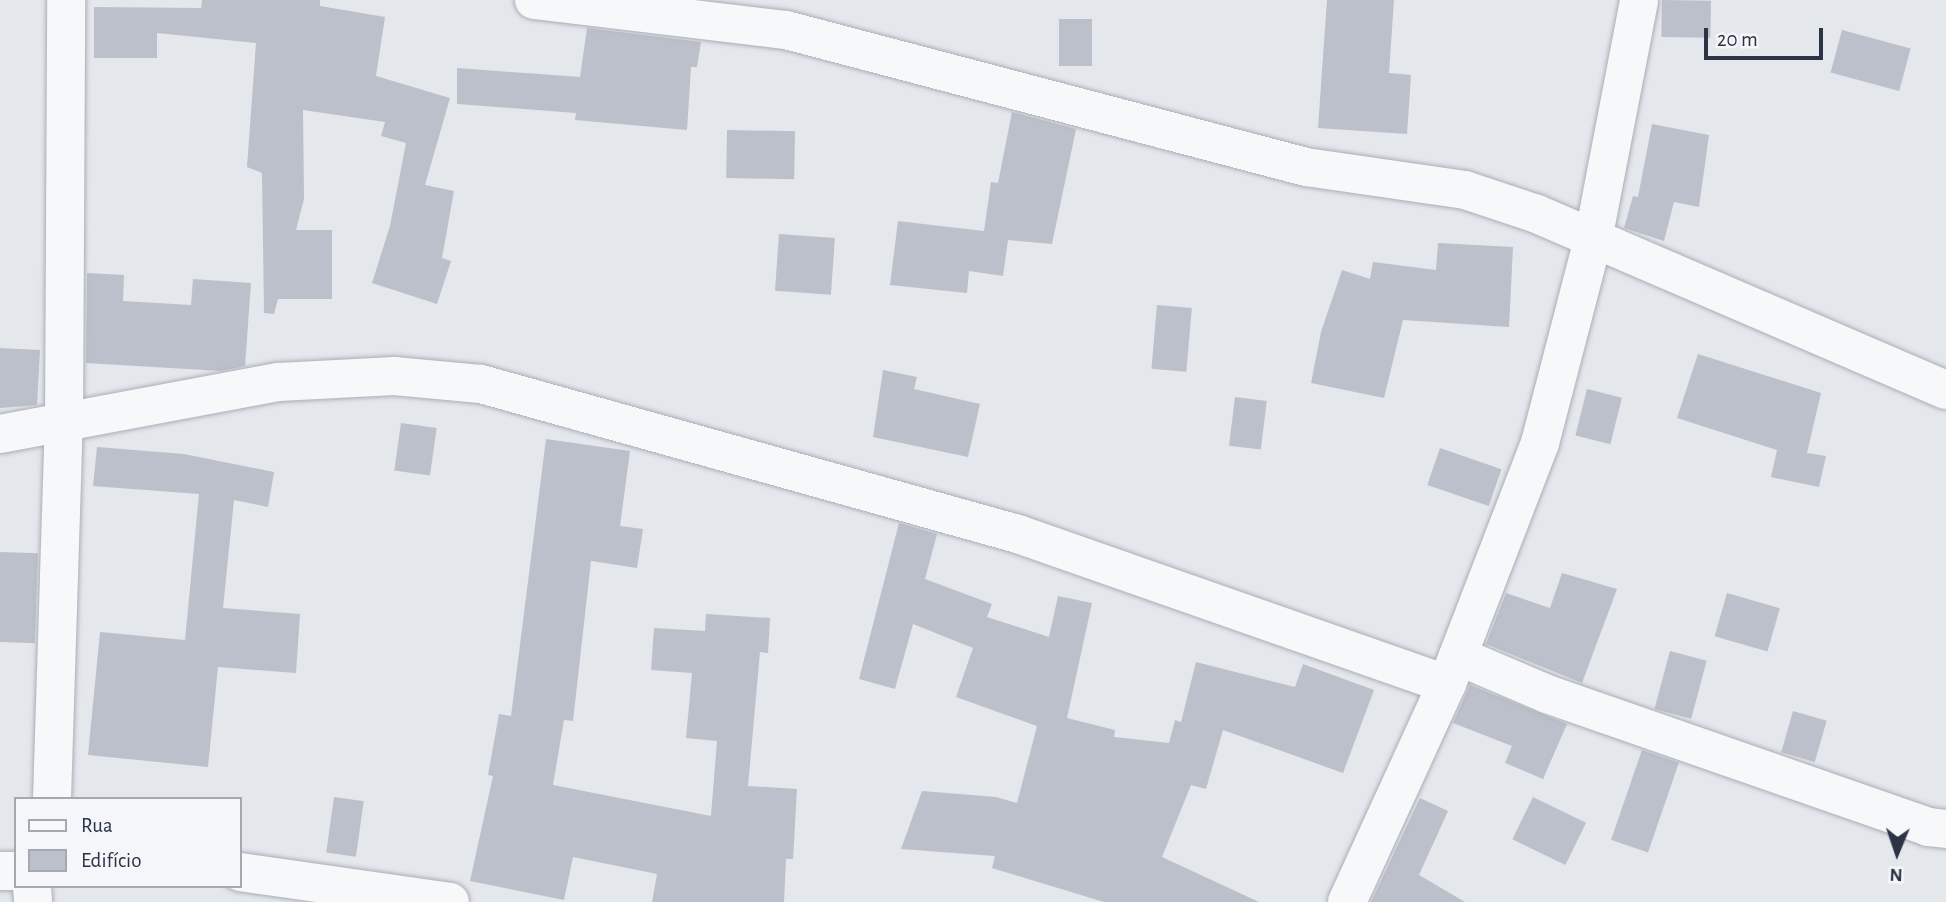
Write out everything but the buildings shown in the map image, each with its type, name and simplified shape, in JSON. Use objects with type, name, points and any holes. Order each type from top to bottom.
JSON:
[{"type":"street","points":[[52,797],[64,425],[66,0]]},
{"type":"street","points":[[534,0],[786,30],[1306,167],[1465,190],[1537,214],[1946,390]]},
{"type":"street","points":[[1347,902],[1452,670],[1540,443],[1593,240],[1639,0]]},
{"type":"street","points":[[0,434],[64,425],[279,382],[394,376],[481,384],[1018,534],[1452,670],[1547,694],[1928,827],[1946,829]]},
{"type":"street","points":[[242,872],[450,902]]}]
